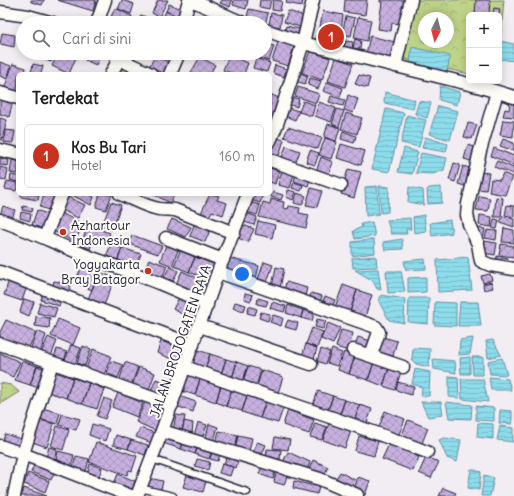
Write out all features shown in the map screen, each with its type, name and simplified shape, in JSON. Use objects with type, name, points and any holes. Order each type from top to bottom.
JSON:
[{"type":"street","points":[[99,16],[105,0]]},
{"type":"street","points":[[185,16],[190,0],[227,16]]},
{"type":"street","points":[[274,123],[303,43],[313,0]]},
{"type":"street","points":[[395,66],[411,0]]},
{"type":"street","points":[[0,12],[28,16]]},
{"type":"street","points":[[272,32],[303,43],[481,86],[514,97]]},
{"type":"street","points":[[112,72],[115,60]]},
{"type":"street","points":[[124,60],[147,72]]},
{"type":"street","points":[[171,72],[176,60]]},
{"type":"street","points":[[497,92],[472,182],[467,215],[469,224],[478,244],[481,261],[490,266],[514,269]]},
{"type":"street","points":[[0,94],[16,98]]},
{"type":"street","points":[[0,150],[16,154]]},
{"type":"street","points":[[272,161],[341,185]]},
{"type":"street","points":[[45,237],[61,196]]},
{"type":"street","points":[[125,196],[160,209],[175,210],[234,233]]},
{"type":"street","name":"JALAN BROJOGATEN RAYA","points":[[136,493],[152,459],[218,272],[247,196]]},
{"type":"street","points":[[0,220],[188,295],[207,305]]},
{"type":"street","points":[[166,238],[223,260]]},
{"type":"street","points":[[0,272],[193,345]]},
{"type":"street","points":[[218,272],[376,327],[379,332],[371,355]]},
{"type":"street","points":[[200,326],[311,364]]},
{"type":"street","points":[[0,344],[172,405]]},
{"type":"street","points":[[353,350],[402,367]]},
{"type":"street","points":[[14,496],[23,454],[52,363]]},
{"type":"street","points":[[185,367],[427,452]]},
{"type":"street","points":[[162,431],[313,477],[357,495]]},
{"type":"street","points":[[0,446],[136,493]]},
{"type":"lane","points":[[152,459],[247,492]]},
{"type":"lane","points":[[136,493],[173,496]]},
{"type":"green space","points":[[412,0],[504,0],[502,22],[502,12],[466,12],[466,73],[400,58]]},
{"type":"green space","points":[[0,383],[11,385],[19,392],[0,404]]},
{"type":"water","points":[[502,41],[514,44],[514,61],[502,59]]},
{"type":"water","points":[[412,47],[450,56],[447,72],[410,62]]},
{"type":"water","points":[[440,86],[460,92],[457,105],[439,100]]},
{"type":"water","points":[[385,92],[415,100],[413,109],[384,103]]},
{"type":"water","points":[[419,101],[431,103],[427,118],[415,114]]},
{"type":"water","points":[[438,106],[458,111],[450,140],[429,134]]},
{"type":"water","points":[[386,109],[404,113],[389,172],[372,169]]},
{"type":"water","points":[[407,115],[426,120],[419,147],[401,143]]},
{"type":"water","points":[[425,137],[448,144],[446,152],[422,148]]},
{"type":"water","points":[[404,148],[418,152],[412,174],[398,172]]},
{"type":"water","points":[[421,153],[447,158],[444,170],[433,174],[416,173]]},
{"type":"water","points":[[377,186],[379,214],[366,216],[365,187]]},
{"type":"water","points":[[379,186],[389,187],[388,212],[381,213]]},
{"type":"water","points":[[409,187],[423,190],[424,205],[408,202]]},
{"type":"water","points":[[441,187],[442,203],[428,204],[427,190],[429,188]]},
{"type":"water","points":[[424,215],[426,231],[414,233],[413,217]]},
{"type":"water","points":[[410,218],[411,229],[406,229],[407,234],[391,234],[387,220]]},
{"type":"water","points":[[450,220],[452,233],[432,236],[430,223]]},
{"type":"water","points":[[372,222],[375,236],[355,239],[353,231],[362,227],[361,224]]},
{"type":"water","points":[[374,239],[375,253],[352,256],[352,242]]},
{"type":"water","points":[[402,239],[403,249],[385,250],[383,242]]},
{"type":"water","points":[[376,256],[377,267],[353,268],[352,258]]},
{"type":"water","points":[[468,257],[472,290],[438,292],[437,260]]},
{"type":"water","points":[[425,259],[426,269],[406,270],[404,261]]},
{"type":"water","points":[[378,269],[381,290],[377,289],[373,281],[355,270]]},
{"type":"water","points":[[386,271],[401,271],[405,292],[388,293]]},
{"type":"water","points":[[426,277],[426,292],[408,293],[408,278]]},
{"type":"water","points":[[381,295],[405,299],[404,323],[389,320],[379,302]]},
{"type":"water","points":[[409,298],[429,298],[428,324],[408,322]]},
{"type":"water","points":[[435,302],[456,303],[456,326],[434,325]]},
{"type":"water","points":[[460,302],[478,302],[481,326],[458,326]]},
{"type":"water","points":[[473,338],[470,354],[459,355],[460,340]]},
{"type":"water","points":[[493,340],[501,355],[488,358],[486,341]]},
{"type":"water","points":[[413,348],[430,349],[429,367],[416,364],[412,360]]},
{"type":"water","points":[[470,357],[470,374],[461,374],[460,358]]},
{"type":"water","points":[[472,357],[483,357],[483,375],[473,375]]},
{"type":"water","points":[[502,358],[507,375],[490,374],[488,361]]},
{"type":"water","points":[[433,359],[455,361],[456,373],[434,369]]},
{"type":"water","points":[[415,369],[430,372],[429,396],[421,396],[422,387],[412,384]]},
{"type":"water","points":[[449,376],[458,377],[459,398],[449,397]]},
{"type":"water","points":[[489,377],[508,379],[511,390],[491,390]]},
{"type":"water","points":[[461,379],[483,379],[488,402],[462,399]]},
{"type":"water","points":[[421,402],[441,402],[443,415],[428,417]]},
{"type":"water","points":[[446,402],[472,405],[471,419],[449,418]]},
{"type":"water","points":[[476,406],[494,408],[494,421],[476,420]]},
{"type":"water","points":[[500,410],[512,411],[512,424],[499,423]]},
{"type":"water","points":[[478,423],[493,424],[493,439],[477,437]]},
{"type":"water","points":[[500,426],[513,428],[513,442],[497,440]]},
{"type":"water","points":[[444,438],[461,440],[457,462],[447,458],[439,440]]},
{"type":"water","points":[[471,469],[481,472],[479,490],[468,488]]},
{"type":"water","points":[[484,475],[494,478],[490,496],[481,496]]},
{"type":"building","points":[[31,0],[44,0],[42,5],[31,2]]},
{"type":"building","points":[[57,0],[96,0],[93,11]]},
{"type":"building","points":[[122,0],[134,4],[131,14],[118,9]]},
{"type":"building","points":[[158,0],[168,0],[160,16],[152,13]]},
{"type":"building","points":[[222,0],[232,0],[230,7],[220,3]]},
{"type":"building","points":[[234,0],[248,0],[246,9],[233,5]]},
{"type":"building","points":[[260,0],[271,0],[269,9],[259,7]]},
{"type":"building","points":[[273,0],[282,1],[280,11],[272,10]]},
{"type":"building","points":[[287,0],[303,0],[302,6],[286,3]]},
{"type":"building","points":[[345,0],[367,0],[365,15],[344,12]]},
{"type":"building","points":[[380,0],[405,0],[401,24],[392,23],[391,31],[378,29],[382,2],[380,2]]},
{"type":"building","points":[[476,0],[490,0],[489,12],[475,12]]},
{"type":"building","points":[[169,4],[182,9],[178,16],[166,11]]},
{"type":"building","points":[[115,8],[132,16],[111,16]]},
{"type":"building","points":[[494,8],[500,9],[500,12],[493,12]]},
{"type":"building","points":[[249,9],[268,13],[267,16],[247,16]]},
{"type":"building","points":[[166,11],[176,16],[164,16]]},
{"type":"building","points":[[288,11],[304,16],[300,27],[284,22]]},
{"type":"building","points":[[323,11],[343,15],[341,31],[320,27]]},
{"type":"building","points":[[214,13],[219,16],[212,16]]},
{"type":"building","points":[[271,13],[282,15],[280,27],[272,26],[272,16],[270,16]]},
{"type":"building","points":[[346,16],[355,18],[351,36],[342,34]]},
{"type":"building","points":[[358,17],[371,20],[367,41],[354,38]]},
{"type":"building","points":[[286,26],[300,29],[298,38],[284,35]]},
{"type":"building","points":[[318,30],[335,33],[332,48],[315,44]]},
{"type":"building","points":[[2,33],[15,35],[14,47],[0,44]]},
{"type":"building","points":[[340,35],[346,36],[345,44],[339,43]]},
{"type":"building","points":[[280,36],[296,41],[288,66],[272,61]]},
{"type":"building","points":[[370,36],[395,42],[390,60],[366,54]]},
{"type":"building","points":[[355,39],[361,41],[360,49],[353,48]]},
{"type":"building","points":[[345,41],[353,42],[352,49],[344,47]]},
{"type":"building","points":[[310,51],[330,58],[322,80],[302,73]]},
{"type":"building","points":[[336,58],[353,64],[345,87],[328,81]]},
{"type":"building","points":[[55,60],[75,60],[70,72],[65,72],[52,66]]},
{"type":"building","points":[[85,60],[98,60],[96,65]]},
{"type":"building","points":[[153,60],[164,60],[171,63],[166,72],[160,72],[149,67]]},
{"type":"building","points":[[198,60],[206,60],[215,65],[211,72],[191,72]]},
{"type":"building","points":[[227,60],[241,60],[248,63],[245,72],[228,72],[223,70]]},
{"type":"building","points":[[255,60],[262,60],[270,63],[267,72],[253,68]]},
{"type":"building","points":[[0,62],[11,66],[7,79],[0,76]]},
{"type":"building","points":[[13,64],[26,68],[25,72],[16,72],[16,94],[4,89]]},
{"type":"building","points":[[33,64],[43,66],[42,72],[31,72]]},
{"type":"building","points":[[121,64],[138,72],[117,72]]},
{"type":"building","points":[[275,65],[286,69],[284,77],[273,73]]},
{"type":"building","points":[[298,72],[308,76],[305,84],[295,81]]},
{"type":"building","points":[[359,75],[370,78],[367,88],[355,84]]},
{"type":"building","points":[[310,78],[321,81],[318,89],[308,85]]},
{"type":"building","points":[[327,82],[343,88],[340,97],[323,91]]},
{"type":"building","points":[[298,87],[319,94],[316,103],[295,96]]},
{"type":"building","points":[[272,95],[281,99],[272,119]]},
{"type":"building","points":[[348,95],[358,99],[353,113],[344,110]]},
{"type":"building","points":[[331,96],[345,100],[343,106],[329,102]]},
{"type":"building","points":[[0,97],[13,101],[9,117],[0,114]]},
{"type":"building","points":[[290,97],[299,99],[297,107],[288,104]]},
{"type":"building","points":[[510,100],[514,101],[514,117],[503,116],[505,109],[509,110]]},
{"type":"building","points":[[303,101],[315,105],[312,116],[299,112]]},
{"type":"building","points":[[319,102],[336,108],[331,122],[315,116]]},
{"type":"building","points":[[288,108],[299,111],[295,120],[285,116]]},
{"type":"building","points":[[337,109],[344,111],[339,127],[332,124]]},
{"type":"building","points":[[346,113],[362,118],[357,134],[341,129]]},
{"type":"building","points":[[0,118],[7,120],[2,140],[0,140]]},
{"type":"building","points":[[503,120],[514,121],[513,137],[500,135]]},
{"type":"building","points":[[468,123],[477,125],[472,139],[464,137]]},
{"type":"building","points":[[328,124],[340,128],[336,141],[324,137]]},
{"type":"building","points":[[288,127],[322,138],[318,149],[284,137]]},
{"type":"building","points":[[5,130],[15,131],[13,143],[4,142]]},
{"type":"building","points":[[343,131],[356,136],[354,143],[341,139]]},
{"type":"building","points":[[274,137],[284,140],[278,159],[272,158],[272,144]]},
{"type":"building","points":[[325,138],[337,142],[331,159],[319,155]]},
{"type":"building","points":[[503,139],[514,143],[514,151],[500,146]]},
{"type":"building","points":[[341,144],[365,151],[361,165],[337,158]]},
{"type":"building","points":[[468,145],[478,148],[474,162],[464,159]]},
{"type":"building","points":[[286,146],[300,151],[294,167],[280,162]]},
{"type":"building","points":[[494,148],[514,156],[514,165],[491,156]]},
{"type":"building","points":[[310,150],[319,153],[315,165],[306,162]]},
{"type":"building","points":[[321,157],[333,162],[327,180],[315,175]]},
{"type":"building","points":[[0,158],[9,160],[8,166],[0,165]]},
{"type":"building","points":[[12,160],[16,161],[16,174],[10,173]]},
{"type":"building","points":[[497,161],[514,168],[513,174],[494,167]]},
{"type":"building","points":[[454,163],[460,165],[455,182],[449,180]]},
{"type":"building","points":[[463,166],[473,169],[468,187],[458,184]]},
{"type":"building","points":[[0,167],[8,169],[6,180],[0,179]]},
{"type":"building","points":[[272,169],[279,171],[275,184],[272,183]]},
{"type":"building","points":[[348,169],[361,172],[354,198],[341,194]]},
{"type":"building","points":[[282,170],[294,174],[290,188],[278,185]]},
{"type":"building","points":[[297,171],[311,176],[308,186],[294,181]]},
{"type":"building","points":[[480,172],[489,173],[486,190],[478,189]]},
{"type":"building","points":[[503,173],[512,177],[505,195],[489,192],[491,179],[500,180]]},
{"type":"building","points":[[11,175],[16,176],[16,182],[10,180]]},
{"type":"building","points":[[7,181],[16,183],[16,191],[5,189]]},
{"type":"building","points":[[294,182],[303,185],[301,191],[292,188]]},
{"type":"building","points":[[311,188],[322,191],[317,207],[306,205]]},
{"type":"building","points":[[288,190],[296,192],[293,200],[286,197]]},
{"type":"building","points":[[273,192],[283,195],[281,200],[271,197]]},
{"type":"building","points":[[297,193],[306,196],[302,205],[294,203]]},
{"type":"building","points":[[21,196],[39,196],[38,200]]},
{"type":"building","points":[[43,196],[55,196],[51,211],[40,207]]},
{"type":"building","points":[[74,196],[94,197],[91,205]]},
{"type":"building","points":[[99,196],[111,196],[106,210],[96,207]]},
{"type":"building","points":[[157,196],[174,196],[170,203]]},
{"type":"building","points":[[209,196],[219,196],[217,200],[227,203],[223,215],[212,211],[208,219],[200,215]]},
{"type":"building","points":[[251,196],[262,196],[260,203],[250,200]]},
{"type":"building","points":[[479,196],[490,198],[488,211],[476,210]]},
{"type":"building","points":[[68,197],[85,205],[78,218],[62,210]]},
{"type":"building","points":[[496,197],[503,198],[501,217],[494,217]]},
{"type":"building","points":[[271,199],[284,202],[283,208],[288,209],[289,206],[300,208],[299,213],[309,215],[306,228],[259,217],[263,202],[270,204]]},
{"type":"building","points":[[111,202],[121,205],[112,230],[102,226]]},
{"type":"building","points":[[249,202],[260,205],[257,215],[246,212]]},
{"type":"building","points":[[507,205],[514,206],[514,217],[505,215]]},
{"type":"building","points":[[3,206],[15,210],[12,219],[0,215]]},
{"type":"building","points":[[23,206],[33,208],[32,212],[22,210]]},
{"type":"building","points":[[37,210],[52,216],[46,230],[32,225]]},
{"type":"building","points":[[21,212],[31,214],[30,221],[20,218]]},
{"type":"building","points":[[59,212],[83,224],[75,242],[51,230]]},
{"type":"building","points":[[246,213],[257,217],[254,225],[244,222]]},
{"type":"building","points":[[480,215],[492,217],[491,227],[479,225]]},
{"type":"building","points":[[503,216],[514,219],[514,227],[500,222]]},
{"type":"building","points":[[172,219],[191,227],[186,237],[167,229]]},
{"type":"building","points":[[494,219],[499,220],[497,229],[492,228]]},
{"type":"building","points":[[258,221],[275,225],[272,238],[255,234]]},
{"type":"building","points":[[195,222],[211,228],[205,242],[190,236]]},
{"type":"building","points":[[88,225],[110,233],[106,243],[94,239],[90,249],[81,245]]},
{"type":"building","points":[[243,225],[254,229],[248,242],[238,238]]},
{"type":"building","points":[[478,228],[485,229],[483,239],[477,238]]},
{"type":"building","points":[[504,228],[514,230],[514,243],[502,242]]},
{"type":"building","points":[[487,230],[497,231],[496,240],[485,238]]},
{"type":"building","points":[[132,235],[162,246],[158,254],[129,244]]},
{"type":"building","points":[[484,241],[497,243],[495,255],[483,253]]},
{"type":"building","points":[[111,244],[122,248],[117,262],[105,259]]},
{"type":"building","points":[[501,244],[514,246],[514,257],[499,255]]},
{"type":"building","points":[[166,245],[178,250],[172,266],[160,261]]},
{"type":"building","points":[[122,248],[141,254],[135,269],[117,262]]},
{"type":"building","points":[[180,251],[195,257],[189,272],[174,266]]},
{"type":"building","points":[[497,256],[508,258],[507,265],[496,263]]},
{"type":"building","points":[[195,257],[216,265],[210,280],[189,272]]},
{"type":"building","points":[[90,258],[103,262],[99,271],[87,266]]},
{"type":"building","points":[[229,258],[259,266],[256,278],[226,269]]},
{"type":"building","points":[[149,259],[167,266],[161,280],[144,273]]},
{"type":"building","points":[[264,262],[273,265],[266,285],[257,282]]},
{"type":"building","points":[[82,265],[99,272],[92,290],[75,283]]},
{"type":"building","points":[[170,266],[178,271],[173,281],[164,277]]},
{"type":"building","points":[[276,267],[284,269],[280,288],[272,286]]},
{"type":"building","points":[[182,271],[206,282],[200,294],[176,284]]},
{"type":"building","points":[[99,272],[115,278],[102,310],[86,304]]},
{"type":"building","points":[[490,274],[492,280],[483,283],[481,276]]},
{"type":"building","points":[[9,280],[27,286],[22,301],[4,295]]},
{"type":"building","points":[[54,281],[71,285],[68,295],[51,291]]},
{"type":"building","points":[[286,282],[307,288],[305,296],[284,291]]},
{"type":"building","points":[[491,282],[493,288],[484,290],[483,284]]},
{"type":"building","points":[[343,285],[357,290],[349,315],[334,310]]},
{"type":"building","points":[[357,290],[372,295],[364,320],[349,315]]},
{"type":"building","points":[[43,292],[62,298],[59,306],[41,300]]},
{"type":"building","points":[[245,293],[253,295],[251,301],[244,299]]},
{"type":"building","points":[[311,293],[322,296],[319,306],[308,303]]},
{"type":"building","points":[[181,294],[199,304],[191,319],[173,309]]},
{"type":"building","points":[[325,296],[335,300],[331,310],[321,306]]},
{"type":"building","points":[[258,298],[268,301],[266,306],[257,304]]},
{"type":"building","points":[[24,299],[34,302],[29,316],[20,312]]},
{"type":"building","points":[[235,302],[246,305],[244,311],[233,308]]},
{"type":"building","points":[[272,302],[286,306],[284,312],[270,308]]},
{"type":"building","points":[[40,303],[57,308],[54,317],[37,313]]},
{"type":"building","points":[[288,305],[303,310],[301,318],[286,313]]},
{"type":"building","points":[[249,306],[257,309],[255,315],[247,313]]},
{"type":"building","points":[[303,310],[314,314],[312,321],[301,318]]},
{"type":"building","points":[[261,312],[270,314],[268,321],[259,318]]},
{"type":"building","points":[[273,315],[283,318],[281,326],[270,322]]},
{"type":"building","points":[[36,316],[50,318],[49,328],[35,326]]},
{"type":"building","points":[[58,319],[80,328],[73,345],[51,336]]},
{"type":"building","points":[[317,319],[326,321],[323,329],[315,327]]},
{"type":"building","points":[[6,320],[36,333],[28,349],[0,337],[0,332]]},
{"type":"building","points":[[288,320],[298,323],[296,330],[285,327]]},
{"type":"building","points":[[328,323],[340,328],[333,344],[321,339]]},
{"type":"building","points":[[312,328],[323,332],[317,348],[306,344]]},
{"type":"building","points":[[341,330],[353,333],[348,351],[336,347]]},
{"type":"building","points":[[37,331],[46,335],[39,356],[29,353]]},
{"type":"building","points":[[48,337],[57,341],[50,359],[40,356]]},
{"type":"building","points":[[358,337],[371,341],[368,352],[354,348]]},
{"type":"building","points":[[383,337],[397,341],[393,356],[378,352]]},
{"type":"building","points":[[161,341],[183,349],[179,362],[157,353]]},
{"type":"building","points":[[306,344],[317,348],[314,359],[302,356]]},
{"type":"building","points":[[71,345],[81,348],[75,364],[65,360]]},
{"type":"building","points":[[83,346],[91,349],[85,366],[77,363]]},
{"type":"building","points":[[57,349],[67,352],[63,363],[53,360]]},
{"type":"building","points":[[93,349],[111,356],[104,375],[86,369]]},
{"type":"building","points":[[195,349],[210,354],[205,369],[190,364]]},
{"type":"building","points":[[321,349],[330,352],[325,364],[317,361]]},
{"type":"building","points":[[332,349],[342,353],[337,366],[327,363]]},
{"type":"building","points":[[344,352],[355,356],[349,374],[338,370]]},
{"type":"building","points":[[0,353],[20,362],[13,377],[0,371]]},
{"type":"building","points":[[210,354],[226,359],[221,374],[205,369]]},
{"type":"building","points":[[355,356],[374,362],[368,380],[349,374]]},
{"type":"building","points":[[226,359],[237,362],[232,378],[221,374]]},
{"type":"building","points":[[22,361],[37,366],[30,385],[15,380]]},
{"type":"building","points":[[111,361],[123,365],[118,378],[107,373]]},
{"type":"building","points":[[125,362],[138,367],[131,386],[119,382]]},
{"type":"building","points":[[237,362],[248,366],[243,381],[232,378]]},
{"type":"building","points":[[374,362],[389,368],[383,386],[368,380]]},
{"type":"building","points":[[37,366],[49,370],[42,389],[30,385]]},
{"type":"building","points":[[248,366],[261,370],[256,386],[243,381]]},
{"type":"building","points":[[139,367],[155,373],[148,392],[132,386]]},
{"type":"building","points":[[389,368],[401,372],[395,390],[383,386]]},
{"type":"building","points":[[262,370],[283,377],[278,393],[257,386]]},
{"type":"building","points":[[52,371],[73,378],[66,398],[45,391]]},
{"type":"building","points":[[188,374],[200,379],[195,395],[182,391]]},
{"type":"building","points":[[73,378],[89,383],[82,404],[66,398]]},
{"type":"building","points":[[156,379],[173,385],[168,399],[150,393]]},
{"type":"building","points":[[200,379],[221,385],[216,402],[195,395]]},
{"type":"building","points":[[398,382],[414,387],[411,395],[396,390]]},
{"type":"building","points":[[89,383],[104,389],[97,409],[82,404]]},
{"type":"building","points":[[221,385],[232,389],[226,406],[216,402]]},
{"type":"building","points":[[232,389],[248,394],[242,411],[226,406]]},
{"type":"building","points":[[318,391],[333,396],[328,410],[313,405]]},
{"type":"building","points":[[118,393],[143,403],[137,417],[112,407]]},
{"type":"building","points":[[247,395],[266,401],[260,418],[242,412]]},
{"type":"building","points":[[179,396],[196,402],[193,412],[176,406]]},
{"type":"building","points":[[333,396],[345,400],[340,414],[328,410]]},
{"type":"building","points":[[104,398],[112,401],[105,419],[97,416]]},
{"type":"building","points":[[345,400],[360,405],[355,419],[340,414]]},
{"type":"building","points":[[266,401],[284,406],[278,423],[260,418]]},
{"type":"building","points":[[145,402],[166,411],[156,431],[136,422]]},
{"type":"building","points":[[360,405],[372,409],[367,423],[355,419]]},
{"type":"building","points":[[42,408],[60,413],[57,424],[39,419]]},
{"type":"building","points":[[288,410],[314,420],[309,434],[283,425]]},
{"type":"building","points":[[385,411],[405,419],[398,437],[378,430]]},
{"type":"building","points":[[62,414],[80,419],[76,430],[59,425]]},
{"type":"building","points":[[176,415],[185,416],[182,432],[173,430]]},
{"type":"building","points":[[40,420],[54,424],[47,447],[32,442]]},
{"type":"building","points":[[408,420],[428,428],[420,448],[400,440]]},
{"type":"building","points":[[184,421],[193,423],[192,434],[182,432]]},
{"type":"building","points":[[198,422],[207,425],[202,439],[194,437]]},
{"type":"building","points":[[315,423],[327,427],[322,440],[310,437]]},
{"type":"building","points":[[329,423],[351,431],[345,448],[323,440]]},
{"type":"building","points":[[92,424],[109,429],[105,441],[89,435]]},
{"type":"building","points":[[209,424],[218,427],[213,443],[205,441]]},
{"type":"building","points":[[57,426],[69,430],[63,450],[51,446]]},
{"type":"building","points":[[140,428],[155,433],[152,443],[136,437]]},
{"type":"building","points":[[219,431],[238,435],[235,449],[215,445]]},
{"type":"building","points":[[5,434],[24,440],[21,452],[1,446]]},
{"type":"building","points":[[166,434],[184,441],[181,449],[163,443]]},
{"type":"building","points":[[116,435],[131,440],[128,449],[113,445]]},
{"type":"building","points":[[238,435],[252,438],[249,452],[235,449]]},
{"type":"building","points":[[359,436],[378,441],[374,456],[355,451]]},
{"type":"building","points":[[275,437],[290,440],[288,450],[273,448]]},
{"type":"building","points":[[131,440],[148,445],[145,455],[128,449]]},
{"type":"building","points":[[184,441],[198,446],[195,454],[181,449]]},
{"type":"building","points":[[96,442],[137,456],[132,471],[129,470],[127,475],[89,462]]},
{"type":"building","points":[[257,442],[266,445],[260,459],[252,456]]},
{"type":"building","points":[[389,444],[419,457],[413,471],[382,459]]},
{"type":"building","points":[[198,446],[212,451],[209,459],[195,454]]},
{"type":"building","points":[[49,447],[57,449],[54,460],[46,458]]},
{"type":"building","points":[[267,449],[281,450],[280,459],[266,458]]},
{"type":"building","points":[[58,451],[74,455],[71,468],[55,464]]},
{"type":"building","points":[[212,452],[220,454],[218,461],[210,459]]},
{"type":"building","points":[[288,452],[310,462],[306,472],[283,462]]},
{"type":"building","points":[[227,455],[239,459],[236,468],[224,464]]},
{"type":"building","points":[[76,456],[89,459],[85,475],[72,471]]},
{"type":"building","points":[[426,457],[439,462],[431,478],[419,473]]},
{"type":"building","points":[[197,459],[210,462],[208,470],[195,466]]},
{"type":"building","points":[[313,460],[328,467],[323,477],[308,471]]},
{"type":"building","points":[[35,463],[55,471],[51,480],[31,472]]},
{"type":"building","points":[[90,464],[102,468],[98,479],[87,475]]},
{"type":"building","points":[[222,464],[233,467],[230,476],[219,473]]},
{"type":"building","points":[[263,464],[276,469],[273,479],[259,474]]},
{"type":"building","points":[[277,469],[288,473],[284,485],[274,482]]},
{"type":"building","points":[[340,472],[355,480],[350,489],[335,480]]},
{"type":"building","points":[[28,473],[49,481],[45,492],[24,484]]},
{"type":"building","points":[[118,474],[135,481],[131,493],[113,486]]},
{"type":"building","points":[[187,475],[206,481],[203,492],[183,487]]},
{"type":"building","points":[[358,477],[370,481],[365,495],[353,492]]},
{"type":"building","points":[[149,478],[163,481],[161,490],[147,487]]},
{"type":"building","points":[[294,481],[319,487],[317,494],[293,488]]},
{"type":"building","points":[[24,488],[47,496],[21,496]]},
{"type":"building","points":[[443,488],[456,493],[454,496],[439,496]]},
{"type":"place","name":"Kos Bu Tari","points":[[331,37]]},
{"type":"place","name":"Azhartour Indonesia","points":[[63,232]]},
{"type":"place","name":"Yogyakarta Bray Batagor","points":[[148,271]]}]
